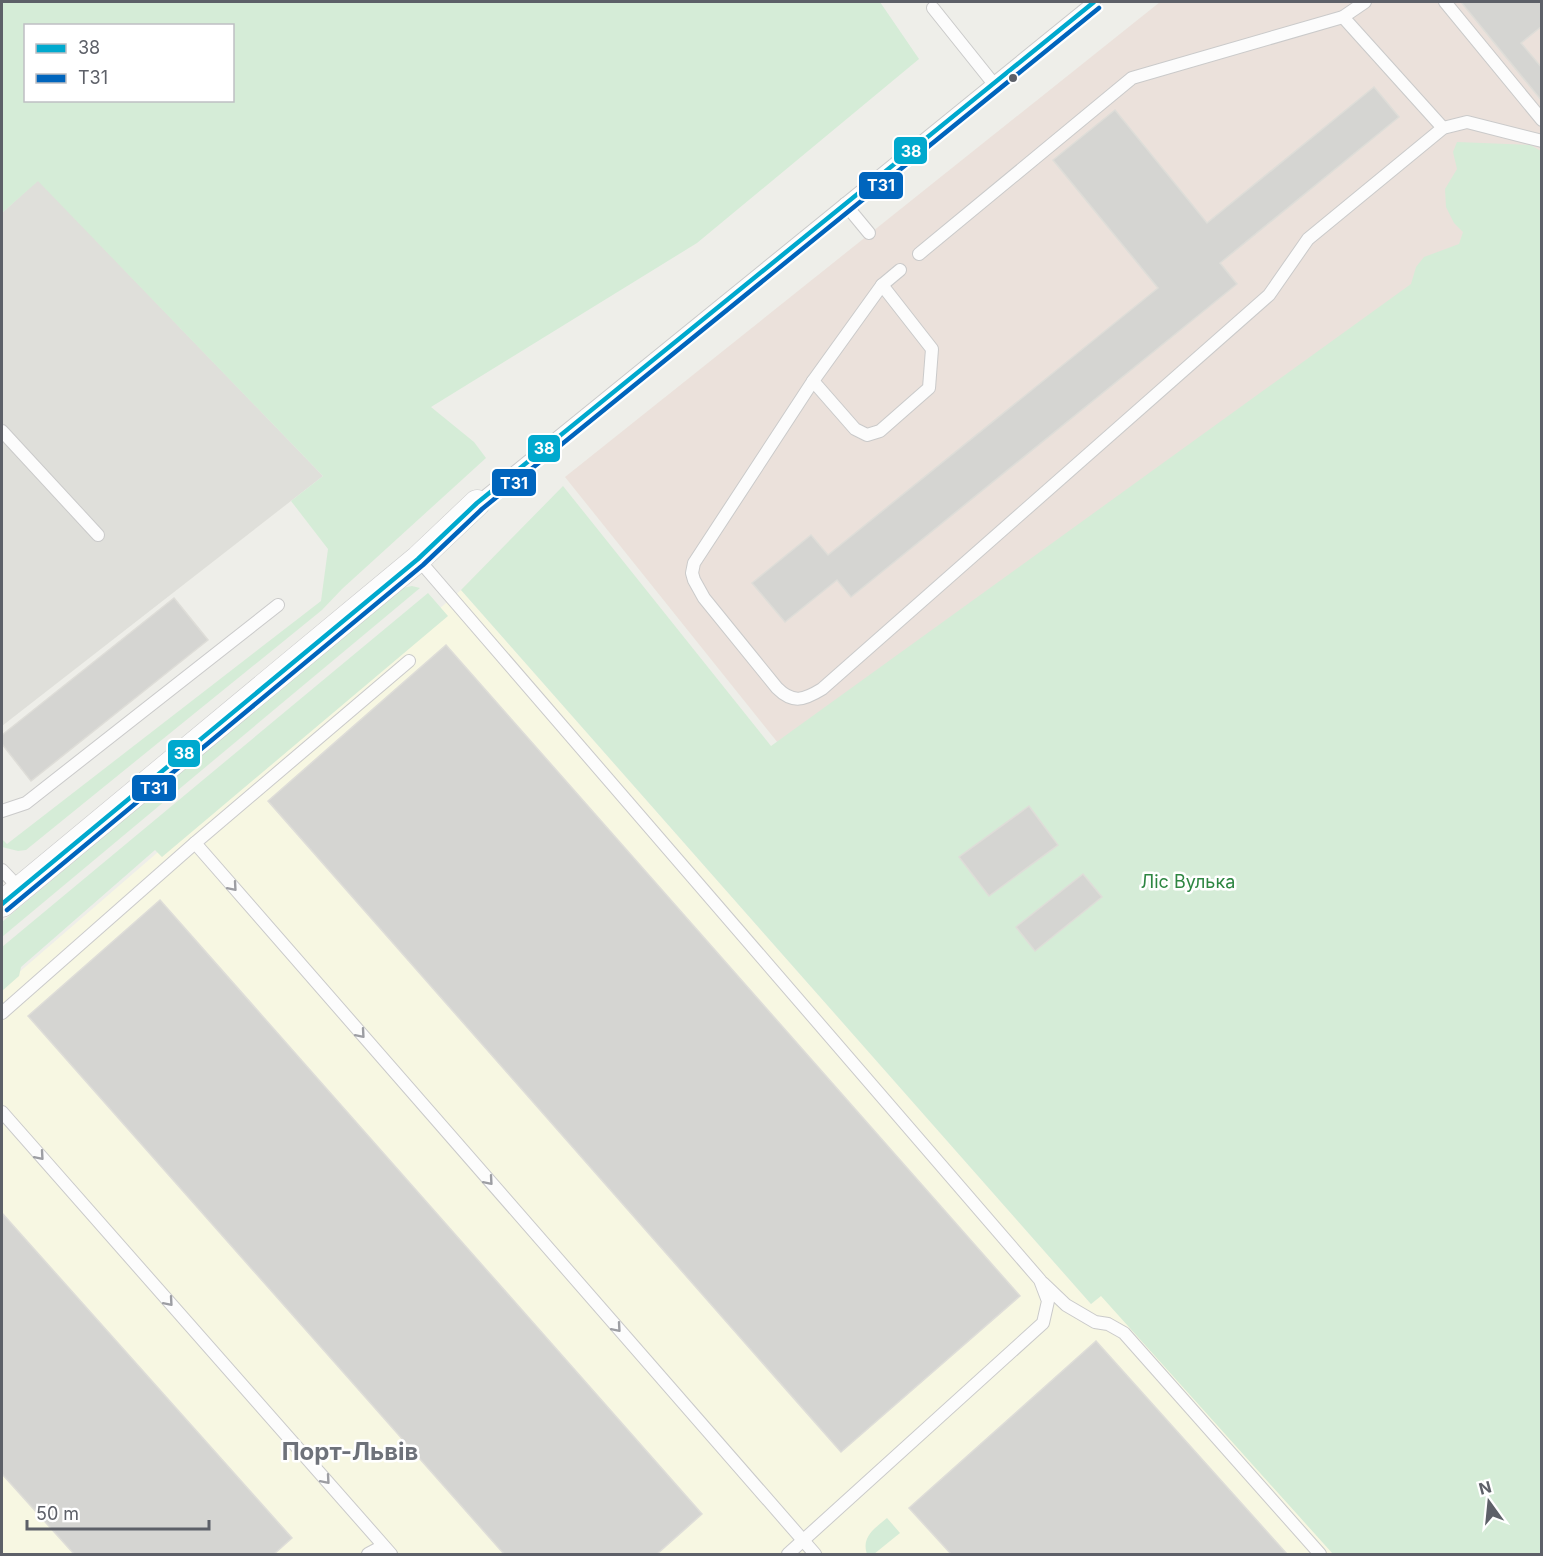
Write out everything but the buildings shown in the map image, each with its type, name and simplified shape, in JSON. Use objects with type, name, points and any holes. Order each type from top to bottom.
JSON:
[{"type":"street","points":[[11,896],[418,559],[477,503]]},
{"type":"lane","points":[[477,503],[1094,2]]},
{"type":"lane","points":[[919,255],[1132,78],[1343,17],[1365,2]]},
{"type":"lane","points":[[1445,2],[1542,120]]},
{"type":"lane","points":[[933,8],[993,83]]},
{"type":"lane","points":[[1343,17],[1443,128]]},
{"type":"lane","points":[[900,270],[882,285],[813,381],[692,568],[694,580],[704,598],[777,688],[788,697],[795,699],[802,699],[822,689],[911,611],[1269,295],[1308,239],[1443,128],[1467,122],[1542,141]]},
{"type":"lane","points":[[845,204],[869,233]]},
{"type":"lane","points":[[813,381],[855,429],[867,435],[880,431],[929,388],[932,349],[882,285]]},
{"type":"lane","points":[[2,431],[98,535]]},
{"type":"lane","points":[[418,559],[1040,1280],[1066,1305],[1095,1322],[1108,1324],[1124,1333],[1320,1554]]},
{"type":"lane","points":[[2,811],[26,803],[278,605]]},
{"type":"lane","points":[[2,1013],[195,843],[409,661]]},
{"type":"lane","points":[[195,843],[815,1554]]},
{"type":"lane","points":[[2,870],[11,896]]},
{"type":"lane","points":[[2,1112],[387,1550],[368,1554]]},
{"type":"lane","points":[[788,1554],[1043,1323],[1048,1301],[1040,1280]]},
{"type":"lane","points":[[795,1554],[803,1542]]},
{"type":"shaded area","points":[[1160,2],[1541,2],[1541,646],[1024,1050],[565,477]]},
{"type":"shaded area","points":[[38,180],[323,476],[2,726],[2,213]]},
{"type":"shaded area","points":[[461,590],[1091,1304],[1101,1295],[1333,1554],[2,1554],[2,987]]},
{"type":"green space","points":[[2,2],[880,2],[919,59],[697,243],[431,407],[474,442],[486,458],[342,589],[322,610],[26,850],[18,851],[2,847],[2,839],[7,844],[321,601],[328,549],[291,501],[323,476],[38,181],[2,213]]},
{"type":"green space","name":"Ліс Вулька","points":[[1457,142],[1530,145],[1541,151],[1541,1554],[1333,1554],[1101,1296],[1091,1304],[461,590],[563,486],[771,746],[1411,284],[1416,267],[1424,257],[1459,244],[1463,232],[1454,223],[1446,207],[1445,189],[1457,169],[1453,152]]},
{"type":"green space","points":[[412,586],[420,588],[2,937],[2,922],[391,596],[403,588]]},
{"type":"green space","points":[[428,593],[448,616],[162,857],[155,850],[21,967],[19,976],[2,991],[2,947]]},
{"type":"green space","points":[[887,1518],[900,1533],[874,1554],[867,1554],[868,1538],[874,1529]]},
{"type":"transit line","name":"38","points":[[2,904],[418,559],[477,503],[1094,2]]},
{"type":"transit line","name":"Т31","points":[[7,910],[423,565],[482,509],[1099,8]]},
{"type":"district","name":"Порт-Львів","points":[[350,1451]]}]
